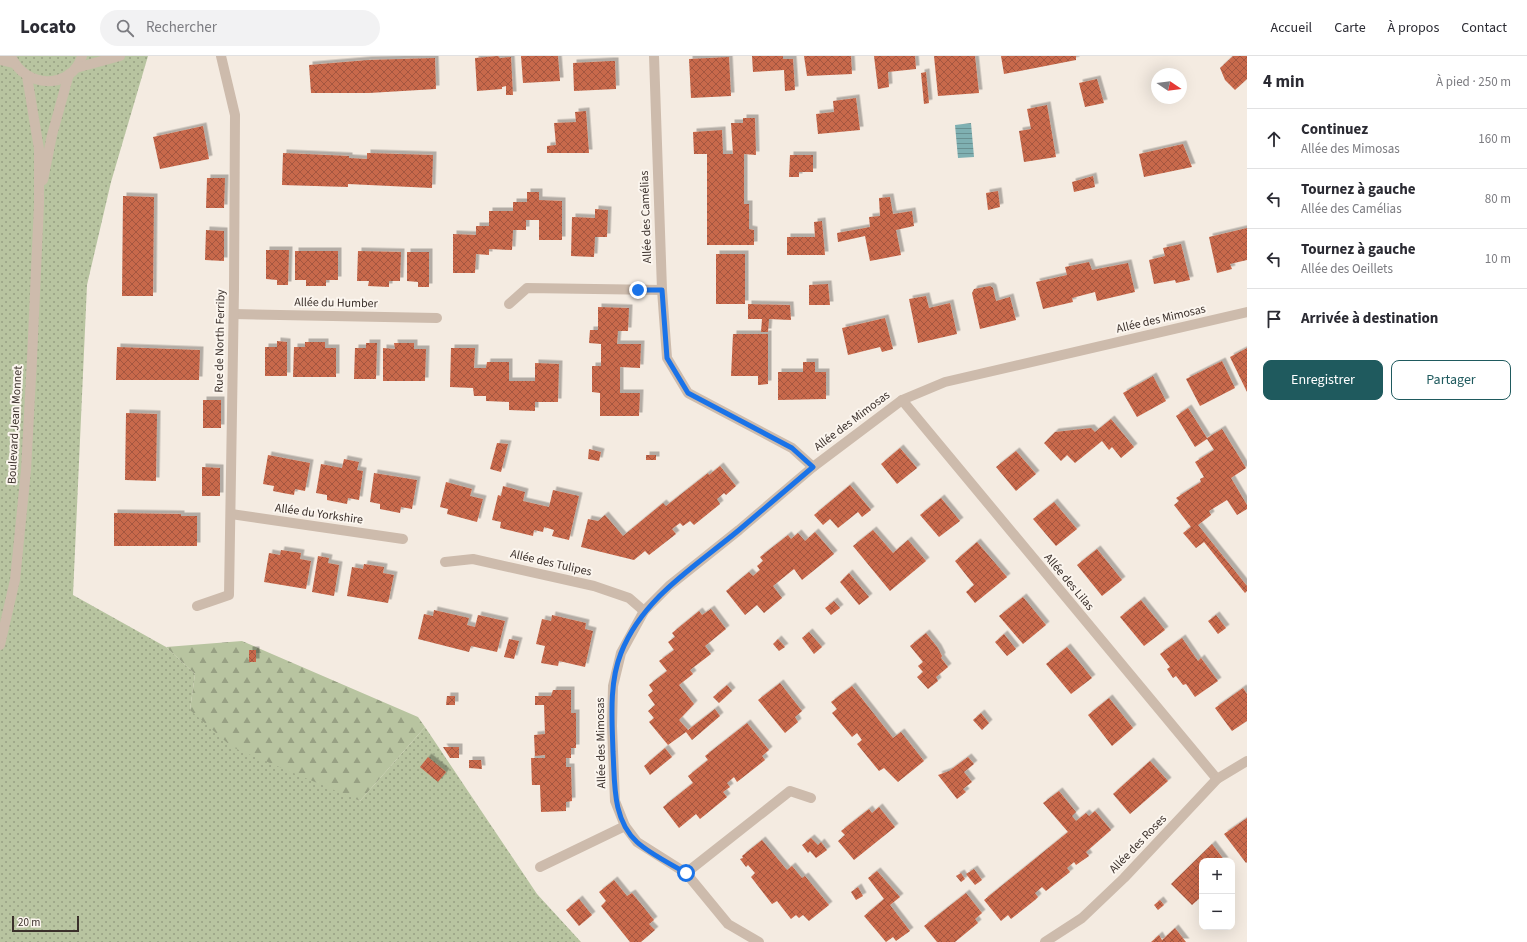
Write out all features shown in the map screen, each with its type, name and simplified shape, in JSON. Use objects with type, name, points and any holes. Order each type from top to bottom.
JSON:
[{"type":"street","name":"Boulevard Jean Monnet","points":[[39,204],[52,135],[73,71],[82,56]]},
{"type":"street","points":[[0,60],[13,60],[27,76],[38,81],[49,82],[60,80],[73,71],[120,56]]},
{"type":"street","name":"Rue de North Ferriby","points":[[197,606],[229,595],[234,314],[235,115],[221,56]]},
{"type":"street","name":"Allée des Camélias","points":[[654,56],[662,290],[667,358],[688,393],[792,448],[813,467]]},
{"type":"street","name":"Boulevard Jean Monnet","points":[[0,645],[15,580],[26,470],[39,204],[39,149],[27,76]]},
{"type":"street","points":[[509,304],[527,288],[662,290]]},
{"type":"street","name":"Allée des Mimosas","points":[[686,873],[637,842],[625,826],[615,801],[612,726],[613,686],[621,653],[644,611],[669,586],[740,530],[813,467],[902,400],[945,382],[1247,312]]},
{"type":"street","name":"Allée du Humber","points":[[234,314],[437,318]]},
{"type":"street","name":"Allée des Lilas","points":[[902,400],[1217,779]]},
{"type":"street","name":"Allée du Yorkshire","points":[[231,514],[403,539]]},
{"type":"street","name":"Allée des Tulipes","points":[[445,562],[473,559],[594,586],[629,598],[644,611]]},
{"type":"street","name":"Allée des Roses","points":[[1045,942],[1082,918],[1124,878],[1217,779],[1247,761]]},
{"type":"street","points":[[758,942],[728,924],[686,873],[790,792],[811,798]]},
{"type":"street","points":[[540,867],[625,826]]},
{"type":"green space","points":[[0,56],[148,56],[111,182],[87,285],[73,595],[166,647],[195,674],[190,710],[360,801],[425,727],[537,894],[581,942],[0,942]]},
{"type":"green space","points":[[242,641],[418,717],[425,727],[360,801],[232,747],[190,710],[195,674],[166,647]]},
{"type":"water","points":[[971,123],[974,157],[958,158],[955,125]]},
{"type":"building","points":[[498,56],[500,58],[511,57],[513,95],[506,95],[506,86],[502,87],[502,89],[477,91],[475,58]]},
{"type":"building","points":[[521,56],[558,56],[560,81],[523,83]]},
{"type":"building","points":[[752,56],[783,56],[783,59],[793,59],[795,90],[785,91],[784,70],[753,72]]},
{"type":"building","points":[[804,56],[851,56],[852,74],[807,76]]},
{"type":"building","points":[[874,56],[915,56],[916,69],[888,72],[889,87],[878,89]]},
{"type":"building","points":[[934,56],[975,56],[979,93],[938,96]]},
{"type":"building","points":[[1001,56],[1076,56],[1076,60],[1004,74]]},
{"type":"building","points":[[1233,56],[1247,56],[1247,79],[1235,90],[1225,80],[1220,68]]},
{"type":"building","points":[[729,57],[731,96],[691,98],[689,59]]},
{"type":"building","points":[[435,58],[436,89],[369,93],[311,93],[309,65],[368,60]]},
{"type":"building","points":[[615,61],[616,89],[574,91],[573,63]]},
{"type":"building","points":[[926,72],[929,103],[924,104],[921,73]]},
{"type":"building","points":[[1097,79],[1104,103],[1085,107],[1079,83]]},
{"type":"building","points":[[856,98],[860,130],[818,134],[816,114],[834,112],[833,101]]},
{"type":"building","points":[[1047,105],[1056,157],[1024,162],[1019,131],[1031,129],[1027,109]]},
{"type":"building","points":[[586,111],[589,153],[547,153],[547,146],[556,145],[554,123],[576,122],[575,112]]},
{"type":"building","points":[[743,118],[755,118],[756,155],[744,154],[744,204],[749,204],[749,229],[754,230],[754,245],[707,245],[707,154],[694,154],[693,132],[722,130],[723,154],[733,154],[731,123],[743,123]]},
{"type":"building","points":[[203,126],[209,159],[160,169],[153,137]]},
{"type":"building","points":[[1183,144],[1192,167],[1144,177],[1139,154]]},
{"type":"building","points":[[283,153],[349,156],[349,158],[367,159],[367,153],[433,155],[432,188],[348,184],[348,187],[282,185]]},
{"type":"building","points":[[790,155],[813,155],[813,172],[799,172],[799,177],[789,177]]},
{"type":"building","points":[[1093,176],[1095,187],[1074,192],[1072,182]]},
{"type":"building","points":[[207,178],[225,178],[224,208],[206,208]]},
{"type":"building","points":[[998,191],[1000,207],[988,210],[986,193]]},
{"type":"building","points":[[527,192],[539,192],[539,200],[562,201],[562,240],[539,240],[539,220],[526,220],[526,230],[513,230],[512,250],[489,249],[489,255],[476,254],[475,273],[453,273],[453,234],[476,235],[476,226],[489,226],[489,211],[513,211],[513,202],[527,202]]},
{"type":"building","points":[[123,196],[154,197],[153,296],[122,296]]},
{"type":"building","points":[[890,197],[893,214],[912,211],[914,226],[896,230],[901,255],[870,261],[865,236],[838,242],[837,233],[870,227],[869,217],[880,216],[879,198]]},
{"type":"building","points":[[595,209],[608,210],[607,237],[595,237],[594,257],[571,256],[572,217],[595,218]]},
{"type":"building","points":[[822,221],[825,255],[787,255],[787,237],[815,237],[814,222]]},
{"type":"building","points":[[1247,228],[1247,260],[1230,264],[1232,269],[1217,273],[1209,237]]},
{"type":"building","points":[[206,230],[224,231],[224,261],[205,260]]},
{"type":"building","points":[[1181,244],[1190,280],[1176,283],[1175,280],[1154,284],[1149,260],[1165,256],[1163,248]]},
{"type":"building","points":[[266,250],[289,250],[288,285],[277,285],[277,280],[266,279]]},
{"type":"building","points":[[295,251],[338,251],[338,280],[326,280],[326,286],[306,286],[306,280],[295,280]]},
{"type":"building","points":[[358,251],[401,252],[400,281],[389,281],[389,287],[368,286],[369,281],[357,281]]},
{"type":"building","points":[[407,252],[429,252],[429,287],[418,287],[418,282],[407,281]]},
{"type":"building","points":[[716,254],[745,254],[745,304],[716,304]]},
{"type":"building","points":[[1089,262],[1092,270],[1128,263],[1135,292],[1097,301],[1095,292],[1072,298],[1073,302],[1043,309],[1036,282],[1067,275],[1065,267]]},
{"type":"building","points":[[828,284],[830,305],[809,305],[809,285]]},
{"type":"building","points":[[990,286],[993,288],[996,301],[1010,297],[1016,320],[980,329],[972,293],[974,289]]},
{"type":"building","points":[[926,296],[929,308],[950,303],[957,334],[918,343],[909,299]]},
{"type":"building","points":[[748,304],[790,305],[791,320],[769,319],[768,332],[761,332],[762,319],[748,319]]},
{"type":"building","points":[[598,307],[629,308],[628,331],[618,331],[617,344],[641,344],[640,368],[620,367],[620,393],[640,393],[639,416],[600,416],[600,393],[592,392],[592,366],[601,366],[601,344],[589,343],[590,330],[598,330]]},
{"type":"building","points":[[885,318],[893,349],[882,352],[880,347],[848,355],[842,328]]},
{"type":"building","points":[[733,334],[768,334],[768,384],[758,385],[758,376],[731,376]]},
{"type":"building","points":[[277,341],[287,342],[287,376],[265,376],[265,347],[277,347]]},
{"type":"building","points":[[305,342],[325,342],[325,348],[336,348],[336,377],[293,377],[294,347],[305,347]]},
{"type":"building","points":[[366,343],[377,343],[376,379],[354,379],[355,348],[366,348]]},
{"type":"building","points":[[394,343],[414,343],[414,349],[426,349],[425,381],[383,381],[383,348],[395,349]]},
{"type":"building","points":[[117,347],[200,350],[199,380],[116,380]]},
{"type":"building","points":[[451,348],[475,348],[474,368],[486,368],[487,362],[509,362],[509,381],[535,381],[535,363],[559,364],[558,402],[535,402],[535,411],[509,410],[509,402],[486,401],[486,396],[474,396],[473,388],[450,387]]},
{"type":"building","points":[[1247,348],[1247,392],[1230,357]]},
{"type":"building","points":[[1222,361],[1235,388],[1200,406],[1186,379]]},
{"type":"building","points":[[803,362],[815,362],[815,372],[826,372],[826,399],[778,400],[778,372],[803,372]]},
{"type":"building","points":[[1153,376],[1166,401],[1137,417],[1123,393]]},
{"type":"building","points":[[203,400],[221,400],[221,428],[203,428]]},
{"type":"building","points":[[1188,408],[1207,438],[1222,429],[1246,468],[1231,478],[1247,505],[1247,509],[1237,515],[1227,500],[1209,511],[1211,515],[1198,525],[1247,586],[1247,591],[1245,593],[1204,542],[1196,548],[1183,533],[1191,527],[1174,505],[1179,501],[1176,498],[1201,482],[1200,479],[1204,477],[1195,462],[1214,450],[1207,439],[1195,447],[1176,416]]},
{"type":"building","points":[[126,413],[157,414],[156,481],[125,480]]},
{"type":"building","points":[[1111,419],[1134,447],[1121,458],[1112,447],[1109,450],[1102,441],[1075,463],[1067,455],[1061,461],[1044,443],[1055,432],[1091,428],[1095,432]]},
{"type":"building","points":[[497,443],[508,444],[501,472],[490,469]]},
{"type":"building","points":[[900,448],[917,468],[897,484],[881,464]]},
{"type":"building","points":[[589,449],[601,452],[599,461],[588,459]]},
{"type":"building","points":[[1016,451],[1036,474],[1016,491],[996,467]]},
{"type":"building","points":[[268,455],[310,463],[305,491],[295,489],[294,495],[273,491],[274,486],[263,484]]},
{"type":"building","points":[[646,455],[656,455],[656,460],[646,460]]},
{"type":"building","points":[[344,459],[359,462],[357,470],[363,471],[359,500],[348,498],[347,504],[327,500],[327,495],[316,493],[321,464],[342,468]]},
{"type":"building","points":[[720,466],[736,486],[726,495],[724,493],[717,499],[720,504],[694,525],[690,521],[683,526],[680,523],[672,529],[676,534],[649,555],[645,551],[634,560],[581,547],[588,519],[598,521],[605,515],[623,536],[663,503],[666,506],[708,473],[709,475]]},
{"type":"building","points":[[202,467],[220,468],[220,496],[202,496]]},
{"type":"building","points":[[374,473],[417,480],[412,509],[401,507],[400,513],[380,509],[380,504],[370,502]]},
{"type":"building","points":[[446,482],[472,489],[470,496],[483,499],[477,522],[447,514],[448,509],[440,507]]},
{"type":"building","points":[[850,485],[871,510],[862,517],[858,512],[838,528],[830,519],[823,525],[814,515]]},
{"type":"building","points":[[503,486],[525,492],[523,501],[549,507],[553,490],[579,496],[569,540],[552,536],[554,530],[544,527],[543,532],[534,530],[533,536],[500,528],[501,522],[492,520],[498,495],[501,496]]},
{"type":"building","points":[[941,498],[960,521],[939,537],[920,515]]},
{"type":"building","points":[[1054,502],[1077,529],[1056,546],[1033,519]]},
{"type":"building","points":[[114,513],[181,514],[181,516],[197,516],[197,546],[114,546]]},
{"type":"building","points":[[873,530],[893,553],[908,540],[926,561],[890,591],[853,546]]},
{"type":"building","points":[[815,532],[834,554],[802,580],[794,569],[773,586],[782,598],[764,613],[757,605],[745,615],[726,591],[749,572],[753,576],[760,570],[757,566],[763,561],[760,557],[788,535],[791,539],[798,533],[805,541]]},
{"type":"building","points":[[977,542],[1007,577],[975,603],[966,592],[974,585],[955,561]]},
{"type":"building","points":[[1097,549],[1122,580],[1102,596],[1077,565]]},
{"type":"building","points":[[281,550],[301,553],[300,559],[311,561],[306,589],[264,582],[269,553],[280,555]]},
{"type":"building","points":[[318,556],[329,558],[328,563],[339,565],[334,596],[312,592]]},
{"type":"building","points":[[364,564],[384,567],[383,573],[394,575],[388,603],[347,596],[352,567],[363,569]]},
{"type":"building","points":[[849,573],[869,597],[859,605],[840,582]]},
{"type":"building","points":[[1023,597],[1046,625],[1023,644],[999,616]]},
{"type":"building","points":[[1141,600],[1165,630],[1144,646],[1120,617]]},
{"type":"building","points":[[834,601],[840,608],[831,615],[825,608]]},
{"type":"building","points":[[711,609],[726,629],[705,646],[711,654],[690,670],[693,674],[679,685],[694,704],[679,720],[688,730],[715,709],[720,716],[692,740],[686,732],[668,745],[649,722],[654,718],[648,711],[655,705],[648,695],[653,691],[649,685],[667,671],[659,661],[674,650],[668,642],[675,637],[672,633],[699,611],[702,615]]},
{"type":"building","points":[[434,610],[469,618],[467,625],[475,627],[478,615],[505,621],[497,652],[471,646],[469,652],[418,639],[424,614],[433,616]]},
{"type":"building","points":[[552,615],[586,623],[585,629],[593,631],[585,667],[559,661],[558,666],[541,663],[545,646],[536,644],[542,619],[551,621]]},
{"type":"building","points":[[1216,615],[1226,628],[1218,634],[1208,621]]},
{"type":"building","points":[[809,632],[822,647],[814,654],[802,638]]},
{"type":"building","points":[[926,633],[938,648],[942,656],[941,658],[948,667],[936,677],[938,681],[928,689],[917,677],[923,672],[918,666],[923,662],[910,646]]},
{"type":"building","points":[[1004,634],[1016,649],[1007,656],[995,642]]},
{"type":"building","points":[[1182,638],[1198,661],[1201,658],[1218,681],[1195,697],[1186,684],[1183,685],[1176,676],[1173,678],[1167,669],[1170,667],[1160,654]]},
{"type":"building","points":[[509,639],[519,641],[514,659],[504,657]]},
{"type":"building","points":[[778,639],[785,647],[779,651],[773,644]]},
{"type":"building","points":[[1067,647],[1092,678],[1071,694],[1046,664]]},
{"type":"building","points":[[249,650],[256,650],[256,662],[249,662]]},
{"type":"building","points":[[780,683],[802,711],[795,717],[798,722],[785,733],[758,700]]},
{"type":"building","points":[[727,685],[732,691],[719,703],[713,697]]},
{"type":"building","points":[[852,686],[893,738],[901,732],[924,761],[898,782],[884,768],[879,771],[857,744],[862,740],[857,733],[852,737],[832,713],[837,709],[831,702]]},
{"type":"building","points":[[1243,688],[1247,694],[1247,721],[1232,731],[1215,708]]},
{"type":"building","points":[[553,690],[571,690],[571,713],[576,713],[576,748],[571,748],[571,758],[566,758],[566,767],[571,767],[572,801],[566,802],[566,811],[541,812],[540,785],[532,785],[531,758],[545,758],[545,755],[535,756],[534,735],[545,734],[544,705],[535,705],[535,696],[551,696]]},
{"type":"building","points":[[447,696],[455,696],[455,705],[446,705]]},
{"type":"building","points":[[1109,698],[1133,728],[1112,746],[1088,715]]},
{"type":"building","points":[[981,713],[989,723],[982,730],[973,720]]},
{"type":"building","points":[[747,723],[769,750],[762,756],[765,760],[737,782],[734,777],[727,783],[730,787],[723,792],[727,797],[700,819],[696,814],[679,828],[663,807],[693,783],[688,776],[708,760],[705,756]]},
{"type":"building","points":[[443,747],[459,747],[459,758],[450,758]]},
{"type":"building","points":[[665,748],[672,757],[650,775],[644,766]]},
{"type":"building","points":[[428,757],[446,772],[438,782],[420,767]]},
{"type":"building","points":[[968,757],[974,764],[964,772],[972,782],[963,789],[966,792],[957,799],[938,775],[949,771]]},
{"type":"building","points":[[469,760],[481,760],[482,769],[469,768]]},
{"type":"building","points":[[1150,761],[1168,781],[1130,814],[1113,794]]},
{"type":"building","points":[[1059,791],[1076,812],[1072,816],[1076,821],[1086,813],[1089,816],[1095,811],[1111,830],[1086,852],[1089,856],[1076,865],[1074,862],[1067,868],[1070,872],[1046,891],[1042,887],[1035,893],[1038,897],[1011,919],[1008,915],[1001,921],[984,900],[1068,832],[1043,803]]},
{"type":"building","points":[[879,807],[895,827],[854,860],[838,841],[845,835],[841,831],[869,809],[872,813]]},
{"type":"building","points":[[1247,818],[1247,862],[1246,863],[1224,834]]},
{"type":"building","points":[[811,838],[818,845],[821,842],[827,850],[816,858],[810,851],[808,853],[802,845]]},
{"type":"building","points":[[762,840],[787,870],[792,866],[802,878],[805,876],[829,905],[809,921],[803,915],[799,918],[796,915],[791,919],[777,901],[772,904],[751,877],[755,873],[748,865],[746,867],[740,859],[743,858],[742,856]]},
{"type":"building","points":[[1212,844],[1223,858],[1199,858],[1199,899],[1192,905],[1171,884]]},
{"type":"building","points":[[974,869],[982,880],[975,885],[966,874]]},
{"type":"building","points":[[877,871],[900,897],[890,905],[910,931],[896,941],[893,937],[886,942],[864,916],[884,899],[868,878]]},
{"type":"building","points":[[961,873],[965,879],[961,882],[956,876]]},
{"type":"building","points":[[614,880],[627,896],[632,893],[654,920],[649,924],[655,930],[641,942],[630,942],[601,906],[606,901],[599,892]]},
{"type":"building","points":[[858,887],[863,896],[856,900],[851,892]]},
{"type":"building","points":[[966,893],[982,913],[975,919],[978,923],[955,942],[937,942],[924,926]]},
{"type":"building","points":[[579,899],[592,915],[579,926],[566,910]]},
{"type":"building","points":[[1160,900],[1164,905],[1158,910],[1154,905]]},
{"type":"building","points":[[1175,928],[1186,942],[1151,942],[1159,935],[1162,940]]},
{"type":"route","points":[[638,290],[662,290],[667,358],[688,393],[792,448],[813,467],[740,530],[669,586],[644,611],[621,653],[613,686],[612,726],[615,801],[625,826],[637,842],[686,873]]}]
